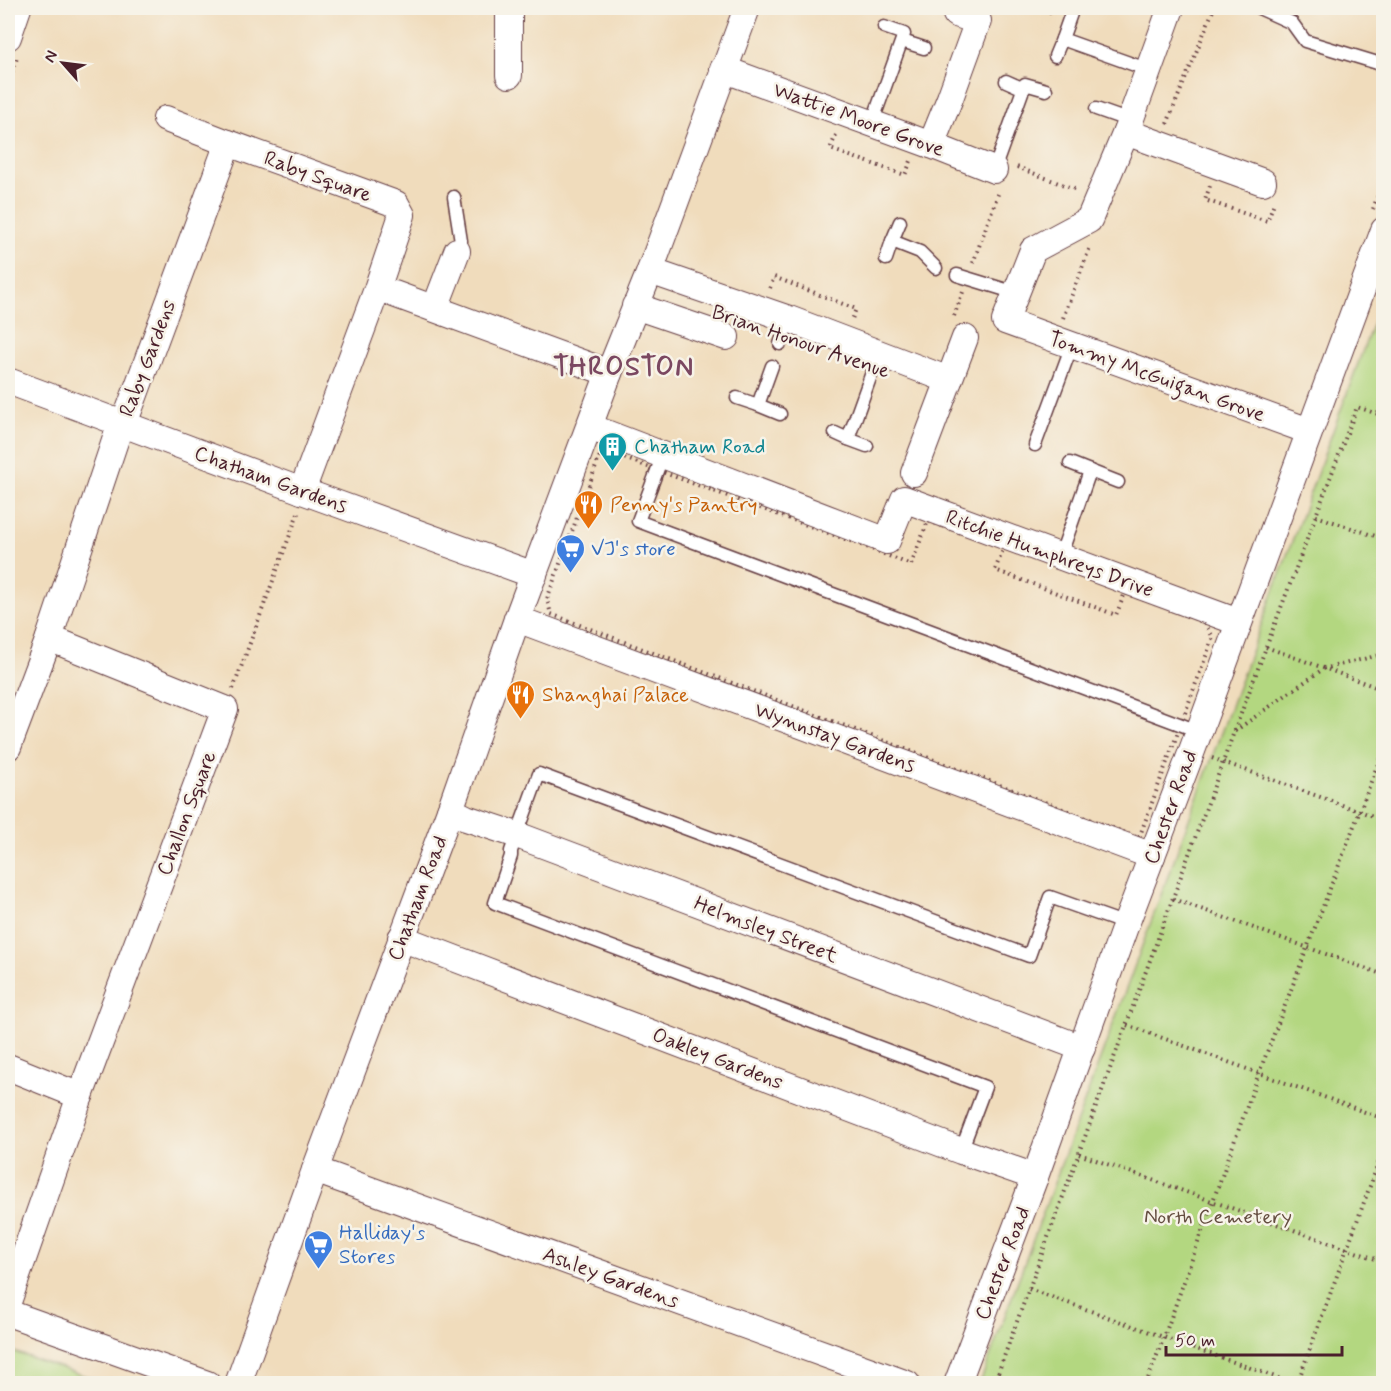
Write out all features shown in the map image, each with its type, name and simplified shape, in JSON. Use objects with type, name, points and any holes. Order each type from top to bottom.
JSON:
[{"type":"street","points":[[8,37],[18,8]]},
{"type":"street","points":[[509,8],[509,75]]},
{"type":"street","name":"Chatham Road","points":[[237,1383],[450,810],[517,619],[609,373],[650,271],[747,8]]},
{"type":"street","points":[[1016,293],[1033,250],[1089,220],[1128,126],[1172,8]]},
{"type":"street","points":[[931,145],[978,21],[956,14]]},
{"type":"street","name":"Wattie Moore Grove","points":[[723,69],[931,145],[1002,174]]},
{"type":"street","points":[[166,119],[228,143]]},
{"type":"street","points":[[1128,126],[1269,191]]},
{"type":"street","name":"Raby Square","points":[[228,143],[396,204],[402,215],[302,491]]},
{"type":"street","name":"Raby Gardens","points":[[8,747],[49,638],[113,446],[132,402],[228,143]]},
{"type":"street","name":"Chester Road","points":[[957,1383],[1383,230]]},
{"type":"street","points":[[435,308],[457,251]]},
{"type":"street","name":"Brian Honour Avenue","points":[[650,271],[789,319],[949,380]]},
{"type":"street","name":"Tommy McGuigan Grove","points":[[1016,293],[1005,321],[1066,336],[1309,431]]},
{"type":"street","points":[[393,294],[609,373]]},
{"type":"street","points":[[635,306],[726,337]]},
{"type":"street","points":[[914,473],[949,380],[959,328]]},
{"type":"street","name":"Chatham Gardens","points":[[8,381],[534,575]]},
{"type":"street","points":[[590,427],[875,543]]},
{"type":"street","name":"Ritchie Humphreys Drive","points":[[875,543],[904,499],[1238,622]]},
{"type":"street","name":"Wynnstay Gardens","points":[[517,619],[1152,856]]},
{"type":"street","points":[[49,638],[225,709]]},
{"type":"street","name":"Challon Square","points":[[8,1302],[80,1096],[225,709]]},
{"type":"street","name":"Helmsley Street","points":[[450,810],[466,818],[518,835],[1082,1048]]},
{"type":"street","name":"Oakley Gardens","points":[[401,938],[1035,1177]]},
{"type":"street","points":[[8,1067],[80,1096]]},
{"type":"street","name":"Ashley Gardens","points":[[315,1170],[907,1383]]},
{"type":"street","points":[[8,1313],[207,1383]]},
{"type":"lane","points":[[1055,56],[1072,8]]},
{"type":"lane","points":[[1259,8],[1292,23],[1305,41],[1383,65]]},
{"type":"lane","points":[[872,123],[904,34],[884,27]]},
{"type":"lane","points":[[1062,39],[1149,70]]},
{"type":"lane","points":[[902,40],[924,48]]},
{"type":"lane","points":[[1006,81],[1024,89]]},
{"type":"lane","points":[[1002,174],[1025,84],[1046,90]]},
{"type":"lane","points":[[1096,109],[1128,126]]},
{"type":"lane","points":[[454,197],[460,241],[457,251]]},
{"type":"lane","points":[[886,259],[900,222]]},
{"type":"lane","points":[[892,241],[920,252],[936,267]]},
{"type":"lane","points":[[963,276],[1016,293]]},
{"type":"lane","points":[[780,344],[789,319]]},
{"type":"lane","points":[[1035,446],[1066,336]]},
{"type":"lane","points":[[849,439],[879,353]]},
{"type":"lane","points":[[758,405],[772,366]]},
{"type":"lane","points":[[737,398],[780,414]]},
{"type":"lane","points":[[835,433],[867,446]]},
{"type":"lane","points":[[663,455],[638,521],[1198,731]]},
{"type":"lane","points":[[1070,463],[1118,482]]},
{"type":"lane","points":[[1060,557],[1090,471]]},
{"type":"lane","points":[[961,1151],[985,1087],[495,903],[539,774],[1029,956],[1050,897],[1126,924]]},
{"type":"path","points":[[1038,8],[1054,13]]},
{"type":"path","points":[[1164,133],[1214,8]]},
{"type":"path","points":[[959,328],[963,276],[1002,174],[1084,193]]},
{"type":"path","points":[[1205,179],[1210,185],[1205,200],[1267,221],[1269,191]]},
{"type":"path","points":[[1066,336],[1092,243]]},
{"type":"path","points":[[994,1383],[1234,732],[1357,407],[1383,416]]},
{"type":"path","points":[[225,709],[299,511],[302,491]]},
{"type":"path","points":[[1316,516],[1383,539]]},
{"type":"path","name":"Ritchie Humphreys Drive","points":[[875,543],[911,565],[928,521],[1004,548],[995,570],[1116,615],[1125,593],[1204,622],[1213,637]]},
{"type":"path","points":[[1266,647],[1383,690]]},
{"type":"path","points":[[1234,732],[1323,669],[1383,654]]},
{"type":"path","points":[[1146,1383],[1258,1073],[1383,748]]},
{"type":"path","points":[[1212,758],[1383,820]]},
{"type":"path","points":[[1173,899],[1383,975]]},
{"type":"path","points":[[1127,1025],[1383,1119]]},
{"type":"path","points":[[1029,1290],[1296,1383],[1383,1148]]},
{"type":"path","points":[[1079,1154],[1383,1262]]},
{"type":"green space","name":"North Cemetery","points":[[1383,296],[1383,1383],[980,1383]]},
{"type":"green space","points":[[8,1350],[106,1383],[8,1383]]},
{"type":"place","name":"Chatham Road","points":[[613,472]]},
{"type":"place","name":"Penny's Pantry","points":[[589,530]]},
{"type":"place","name":"VJ's store","points":[[570,574]]},
{"type":"place","name":"Shanghai Palace","points":[[521,720]]},
{"type":"place","name":"Halliday's Stores","points":[[318,1270]]},
{"type":"district","name":"THROSTON","points":[[624,366]]}]
